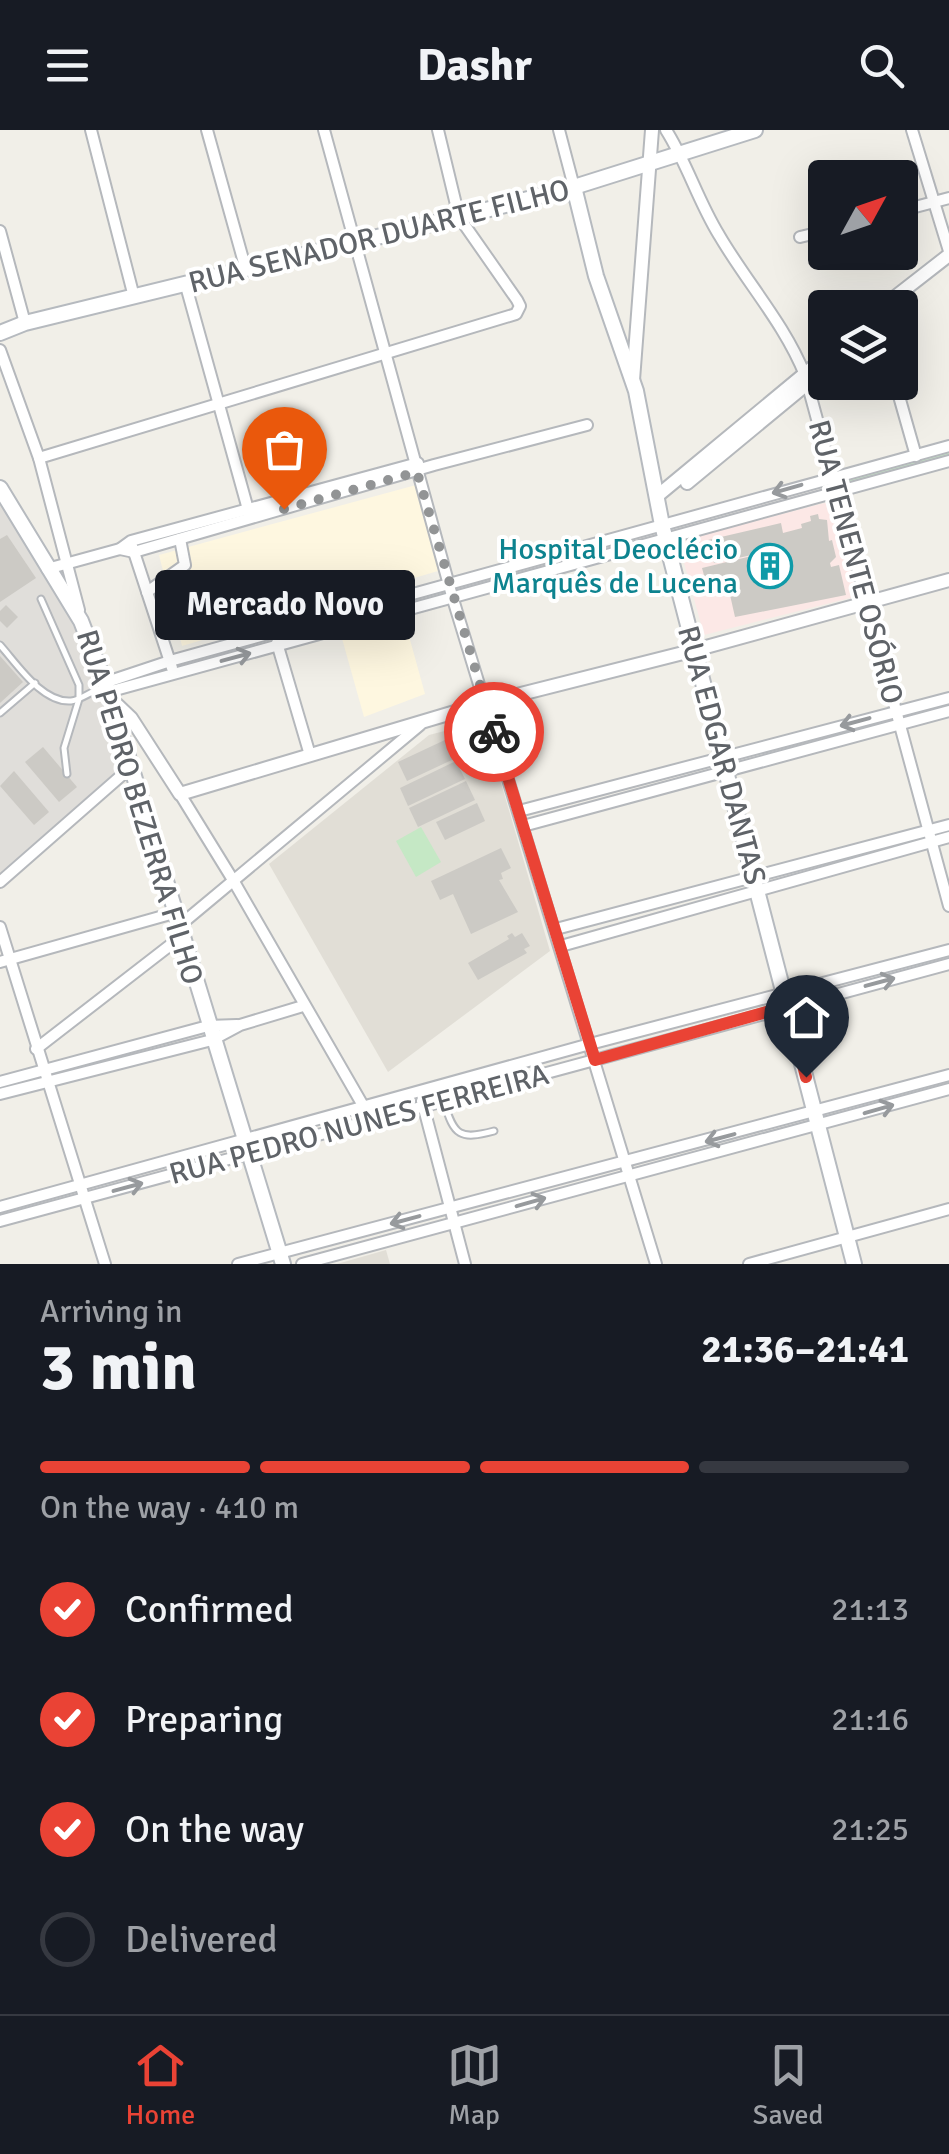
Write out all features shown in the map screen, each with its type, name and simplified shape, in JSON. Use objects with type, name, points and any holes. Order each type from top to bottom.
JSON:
[{"type":"main road","name":"RUA SENADOR DUARTE FILHO","points":[[0,333],[24,323],[460,217],[649,164],[735,133],[756,130]]},
{"type":"main road","name":"RUA EDGAR DANTAS","points":[[574,186],[596,276],[633,380],[664,532],[854,1264]]},
{"type":"main road","points":[[0,488],[81,621]]},
{"type":"main road","name":"RUA PEDRO BEZERRA FILHO","points":[[81,621],[107,690],[281,1259]]},
{"type":"street","points":[[90,130],[134,297]]},
{"type":"street","points":[[207,130],[246,270]]},
{"type":"street","points":[[324,130],[450,590],[656,1264]]},
{"type":"street","points":[[38,458],[510,317],[520,310],[518,300],[460,217],[438,130]]},
{"type":"street","name":"RUA EDGAR DANTAS","points":[[560,130],[574,186]]},
{"type":"street","points":[[633,380],[652,130]]},
{"type":"street","name":"RUA TENENTE OSÓRIO","points":[[666,130],[702,205],[789,338],[807,380],[946,883],[949,906]]},
{"type":"street","points":[[903,290],[949,253],[912,130]]},
{"type":"street","points":[[918,206],[949,198]]},
{"type":"street","points":[[0,231],[24,323]]},
{"type":"street","points":[[800,237],[808,235]]},
{"type":"street","points":[[918,290],[949,266]]},
{"type":"street","points":[[186,286],[249,514]]},
{"type":"street","name":"RUA PEDRO BEZERRA FILHO","points":[[0,350],[38,458],[81,621]]},
{"type":"street","points":[[657,502],[807,380]]},
{"type":"street","points":[[900,400],[916,456]]},
{"type":"street","points":[[47,569],[416,467],[587,425]]},
{"type":"street","points":[[370,1118],[233,880],[132,718],[107,690],[274,633],[585,561],[832,477],[949,446]]},
{"type":"street","points":[[172,667],[277,646],[491,573],[581,548],[664,532],[949,461]]},
{"type":"street","points":[[132,546],[180,538],[249,514]]},
{"type":"street","points":[[148,592],[185,565],[180,538]]},
{"type":"street","points":[[132,546],[172,667]]},
{"type":"street","points":[[581,548],[585,561]]},
{"type":"street","points":[[491,573],[494,585]]},
{"type":"street","points":[[180,794],[485,703],[949,580]]},
{"type":"street","points":[[274,633],[310,755]]},
{"type":"street","points":[[523,826],[949,698]]},
{"type":"street","points":[[519,811],[949,711]]},
{"type":"street","points":[[36,1048],[424,721]]},
{"type":"street","points":[[0,882],[130,768]]},
{"type":"street","points":[[556,930],[755,883],[931,836],[949,826]]},
{"type":"street","points":[[931,836],[949,836]]},
{"type":"street","points":[[560,946],[755,883]]},
{"type":"street","points":[[5,961],[178,925]]},
{"type":"street","points":[[0,927],[5,961],[105,1264]]},
{"type":"street","name":"RUA PEDRO NUNES FERREIRA","points":[[0,1207],[183,1155],[246,1146],[370,1118],[595,1060],[949,950]]},
{"type":"street","name":"RUA PEDRO NUNES FERREIRA","points":[[0,1221],[187,1170],[364,1107],[590,1044],[949,964]]},
{"type":"street","points":[[0,1094],[304,1006]]},
{"type":"street","points":[[0,1082],[42,1069],[210,1033]]},
{"type":"street","points":[[817,1119],[949,1075]]},
{"type":"street","points":[[238,1264],[281,1259],[448,1208],[626,1169],[949,1089]]},
{"type":"street","points":[[420,1091],[465,1264]]},
{"type":"street","points":[[183,1155],[187,1170]]},
{"type":"street","points":[[302,1264],[453,1224],[626,1169]]},
{"type":"street","points":[[748,1264],[949,1208]]},
{"type":"lane","points":[[42,599],[79,685],[79,698],[64,748],[67,774]]},
{"type":"lane","points":[[0,645],[55,699],[79,698],[107,690]]},
{"type":"lane","points":[[0,713],[35,683]]},
{"type":"lane","points":[[444,1100],[450,1123],[458,1133],[470,1136],[494,1131]]},
{"type":"shaded area","points":[[416,485],[435,543],[438,571],[182,646],[159,555]]},
{"type":"shaded area","points":[[0,493],[59,593],[106,703],[123,765],[0,874]]},
{"type":"shaded area","name":"Hospital Deoclécio Marquês de Lucena","points":[[832,501],[858,596],[704,635],[678,541]]},
{"type":"shaded area","points":[[404,618],[425,694],[364,717],[341,635]]},
{"type":"shaded area","points":[[483,721],[550,951],[388,1072],[269,864],[429,735]]},
{"type":"shaded area","points":[[386,1250],[390,1264],[337,1264]]},
{"type":"green space","points":[[949,450],[949,457],[841,485],[839,480]]},
{"type":"green space","points":[[421,827],[441,862],[416,877],[396,841]]},
{"type":"building","name":"Hospital Deoclécio Marquês de Lucena","points":[[818,514],[819,519],[827,520],[829,541],[832,540],[836,557],[831,567],[839,565],[846,595],[735,617],[728,586],[708,590],[702,568],[785,548],[714,563],[708,540],[781,523],[783,533],[802,528],[801,524],[811,521],[810,516]]},
{"type":"building","points":[[7,535],[36,578],[0,602],[0,539]]},
{"type":"building","points":[[6,605],[18,617],[7,628],[0,621],[0,611]]},
{"type":"building","points":[[0,656],[23,682],[0,703]]},
{"type":"building","points":[[447,739],[456,758],[407,781],[398,762]]},
{"type":"building","points":[[43,747],[77,787],[59,802],[25,762]]},
{"type":"building","points":[[456,761],[465,779],[408,806],[400,788]]},
{"type":"building","points":[[14,771],[49,812],[34,825],[0,786]]},
{"type":"building","points":[[466,781],[475,800],[418,827],[409,808]]},
{"type":"building","points":[[477,803],[485,821],[445,840],[436,822]]},
{"type":"building","points":[[501,848],[511,868],[501,873],[503,879],[499,880],[518,912],[471,934],[453,894],[440,900],[431,881]]},
{"type":"building","points":[[512,933],[515,937],[522,933],[530,946],[524,949],[527,953],[478,980],[468,963],[509,939],[507,936]]},
{"type":"way so far","points":[[284,509],[417,472],[494,732]]},
{"type":"place","name":"Mercado Novo","points":[[284,509]]},
{"type":"place","name":"Hospital Deoclécio Marquês de Lucena","points":[[770,566]]},
{"type":"route","points":[[494,732],[595,1060],[788,1006],[806,1077]]}]
